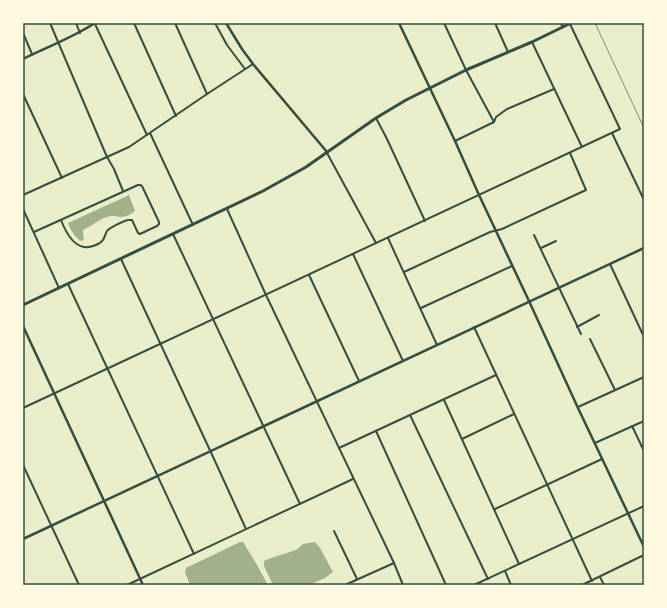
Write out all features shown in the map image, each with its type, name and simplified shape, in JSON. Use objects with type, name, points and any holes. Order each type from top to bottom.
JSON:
[{"type":"main road","points":[[23,305],[227,209],[306,167],[376,118],[406,100],[466,70],[532,42],[571,23]]},
{"type":"street","points":[[50,23],[107,158],[114,169],[123,191]]},
{"type":"street","points":[[76,23],[80,32]]},
{"type":"street","points":[[23,59],[59,43],[95,23],[147,135]]},
{"type":"street","points":[[134,23],[176,116]]},
{"type":"street","points":[[175,23],[207,94]]},
{"type":"street","points":[[215,23],[227,45],[245,69]]},
{"type":"street","points":[[226,23],[253,64],[327,153],[376,243]]},
{"type":"street","points":[[399,23],[644,547]]},
{"type":"street","points":[[444,23],[466,70],[494,122]]},
{"type":"street","points":[[495,23],[508,52]]},
{"type":"street","points":[[561,23],[563,27]]},
{"type":"street","points":[[23,408],[620,129],[571,23]]},
{"type":"street","points":[[23,33],[32,54]]},
{"type":"street","points":[[532,42],[582,147]]},
{"type":"street","points":[[23,195],[129,147],[253,64]]},
{"type":"street","points":[[455,141],[494,122],[496,117],[507,108],[554,89]]},
{"type":"street","points":[[23,94],[62,178]]},
{"type":"street","points":[[376,118],[424,221]]},
{"type":"street","points":[[150,133],[193,225]]},
{"type":"street","points":[[612,133],[644,200]]},
{"type":"street","points":[[404,272],[586,190],[570,153]]},
{"type":"street","points":[[34,232],[60,220],[123,191],[138,185],[142,186],[159,224],[140,234],[132,220],[129,220],[108,229],[102,242],[86,247],[77,244],[71,239],[60,220]]},
{"type":"street","points":[[23,209],[59,288]]},
{"type":"street","points":[[227,209],[403,585]]},
{"type":"street","points":[[174,234],[300,504]]},
{"type":"street","points":[[534,235],[581,334]]},
{"type":"street","points":[[388,238],[437,345]]},
{"type":"street","points":[[540,248],[556,241]]},
{"type":"street","points":[[23,539],[644,248]]},
{"type":"street","points":[[352,254],[404,360]]},
{"type":"street","points":[[121,259],[246,529]]},
{"type":"street","points":[[610,264],[644,338]]},
{"type":"street","points":[[420,308],[512,266]]},
{"type":"street","points":[[309,274],[359,381]]},
{"type":"street","points":[[68,284],[194,554]]},
{"type":"street","points":[[577,327],[599,315]]},
{"type":"street","points":[[23,326],[143,585]]},
{"type":"street","points":[[474,327],[592,581]]},
{"type":"street","points":[[590,339],[615,390]]},
{"type":"street","points":[[339,448],[496,375]]},
{"type":"street","points":[[578,408],[644,377]]},
{"type":"street","points":[[444,400],[519,564]]},
{"type":"street","points":[[462,439],[514,414]]},
{"type":"street","points":[[410,415],[488,579]]},
{"type":"street","points":[[595,443],[644,421]]},
{"type":"street","points":[[632,426],[644,451]]},
{"type":"street","points":[[376,431],[446,585]]},
{"type":"street","points":[[494,509],[602,459]]},
{"type":"street","points":[[23,465],[80,585]]},
{"type":"street","points":[[127,585],[353,479]]},
{"type":"street","points":[[474,585],[644,506]]},
{"type":"street","points":[[334,531],[357,579]]},
{"type":"street","points":[[582,585],[644,556]]},
{"type":"street","points":[[345,585],[394,564]]},
{"type":"street","points":[[504,571],[511,585]]},
{"type":"street","points":[[600,577],[604,585]]},
{"type":"shaded area","points":[[129,195],[135,211],[132,213],[121,217],[108,217],[83,230],[84,240],[80,241],[71,230],[68,223]]},
{"type":"shaded area","points":[[240,542],[243,542],[268,585],[190,585],[185,572],[186,568]]},
{"type":"shaded area","points":[[315,542],[320,548],[333,572],[325,578],[309,585],[273,585],[264,566],[264,561],[296,550],[303,544]]},
{"type":"railway","points":[[595,23],[644,128]]}]
